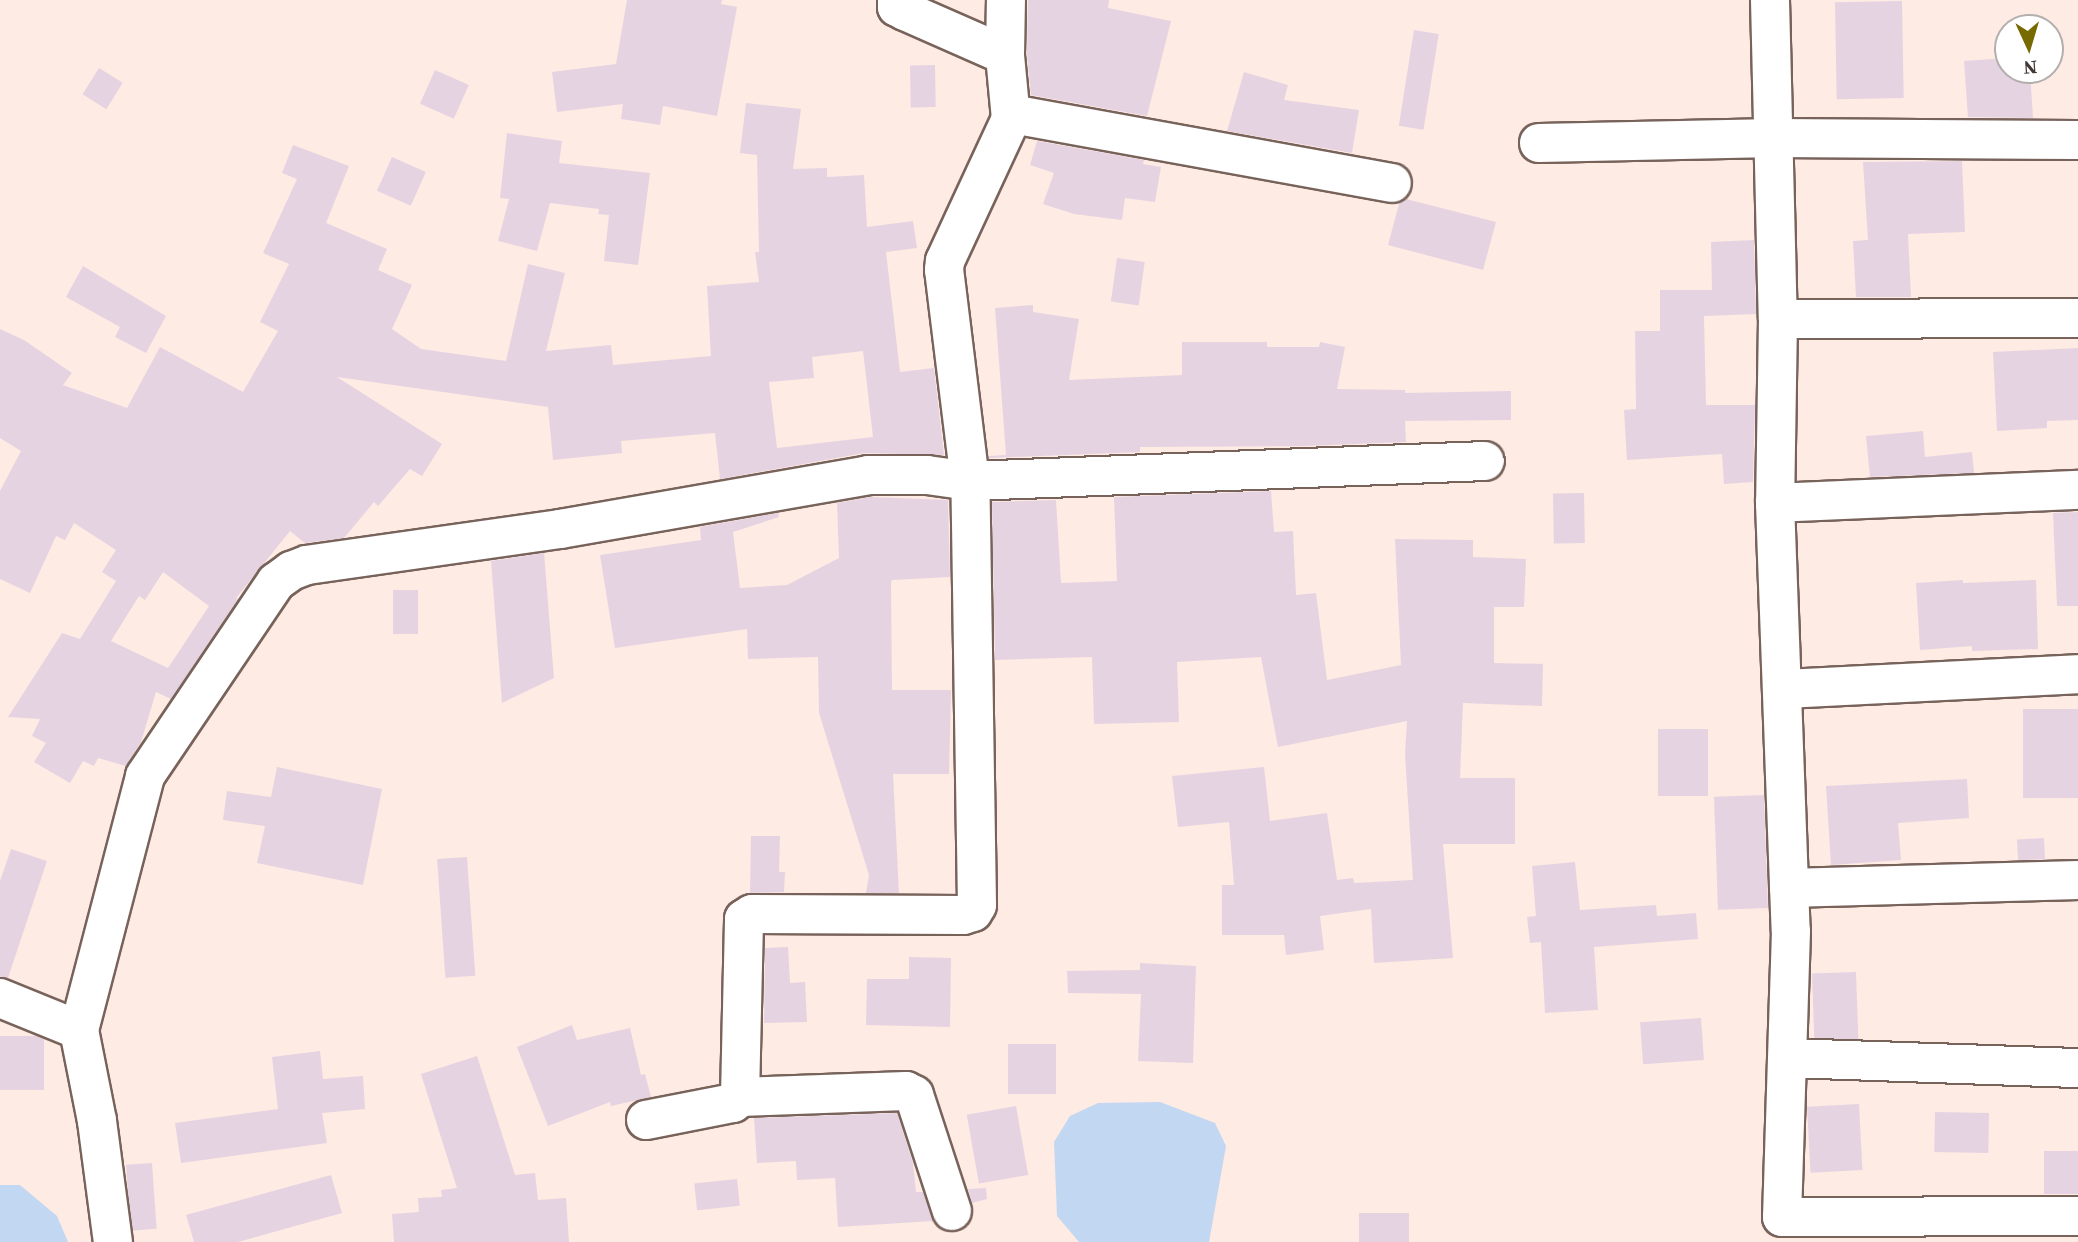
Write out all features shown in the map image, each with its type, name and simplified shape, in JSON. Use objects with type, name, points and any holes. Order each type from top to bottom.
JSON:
[{"type":"street","points":[[897,0],[897,7],[1005,55]]},
{"type":"street","points":[[740,1097],[744,919],[752,915],[963,915],[973,912],[977,905],[970,481],[944,270],[945,261],[1012,114],[1005,55],[1006,0]]},
{"type":"street","points":[[1770,0],[1778,318],[1775,503],[1784,689],[1789,888],[1788,1058],[1782,1217],[2078,1216]]},
{"type":"street","points":[[1012,114],[1392,183]]},
{"type":"street","points":[[1539,143],[1775,138],[2078,140]]},
{"type":"street","points":[[1778,318],[2078,318]]},
{"type":"street","points":[[113,1242],[97,1121],[79,1030],[145,776],[275,582],[291,570],[307,565],[560,529],[868,475],[927,475],[970,481],[1485,461]]},
{"type":"street","points":[[1775,503],[2078,490]]},
{"type":"street","points":[[1784,689],[2078,674]]},
{"type":"street","points":[[1789,888],[2078,880]]},
{"type":"street","points":[[0,998],[79,1030]]},
{"type":"street","points":[[1788,1058],[2078,1068]]},
{"type":"street","points":[[646,1120],[733,1102],[740,1097],[906,1091],[914,1095],[951,1211]]},
{"type":"water","points":[[1160,1102],[1215,1123],[1226,1146],[1209,1242],[1079,1242],[1057,1216],[1054,1142],[1070,1116],[1098,1103]]},
{"type":"water","points":[[0,1185],[20,1185],[57,1216],[68,1242],[0,1242]]},
{"type":"building","points":[[627,0],[722,0],[721,4],[737,7],[717,116],[663,106],[660,125],[621,119],[623,104],[557,112],[552,72],[616,64]]},
{"type":"building","points":[[1028,0],[1109,0],[1108,8],[1171,21],[1147,116],[1031,95],[1027,54]]},
{"type":"building","points":[[1902,1],[1904,98],[1837,99],[1835,2]]},
{"type":"building","points":[[1414,30],[1439,34],[1424,130],[1399,126]]},
{"type":"building","points":[[1994,59],[1994,84],[2031,84],[2033,118],[1968,117],[1964,61]]},
{"type":"building","points":[[910,65],[935,65],[936,107],[911,107]]},
{"type":"building","points":[[99,68],[123,83],[106,109],[83,94]]},
{"type":"building","points":[[435,70],[469,85],[454,119],[420,104]]},
{"type":"building","points":[[1244,72],[1288,85],[1284,100],[1359,110],[1352,153],[1227,131]]},
{"type":"building","points":[[746,103],[801,109],[793,169],[827,168],[827,177],[864,175],[867,227],[913,221],[917,248],[886,252],[900,372],[934,368],[944,455],[864,453],[720,479],[715,433],[621,441],[622,453],[553,460],[548,407],[337,377],[442,444],[422,476],[410,469],[378,506],[374,502],[344,538],[305,543],[290,531],[236,598],[238,599],[171,699],[156,692],[141,742],[126,766],[98,758],[94,766],[83,761],[70,783],[34,762],[46,743],[32,736],[40,719],[8,717],[62,633],[80,639],[116,581],[102,572],[116,550],[74,523],[65,540],[56,536],[30,593],[0,579],[0,491],[21,451],[0,438],[0,329],[24,340],[72,373],[63,385],[127,408],[160,347],[243,392],[278,331],[260,322],[289,264],[263,253],[297,179],[282,173],[293,145],[349,166],[326,223],[387,249],[378,270],[412,285],[392,329],[421,349],[506,361],[528,264],[565,273],[546,351],[611,345],[613,365],[711,356],[707,286],[759,282],[755,252],[759,252],[757,155],[740,153]],"holes":[[[863,351],[873,437],[777,448],[769,382],[814,378],[812,357]],[[163,572],[209,606],[168,668],[111,641],[139,596],[145,600]]]},
{"type":"building","points":[[507,133],[562,141],[559,163],[650,173],[638,265],[604,261],[609,215],[598,214],[599,209],[550,203],[537,251],[498,241],[509,199],[500,198]]},
{"type":"building","points":[[1037,141],[1144,160],[1143,164],[1161,167],[1155,202],[1125,198],[1122,220],[1074,214],[1043,204],[1054,173],[1030,165]]},
{"type":"building","points":[[392,157],[426,172],[411,206],[377,191]]},
{"type":"building","points":[[1962,161],[1965,232],[1908,234],[1911,297],[1856,297],[1853,241],[1868,240],[1863,162]]},
{"type":"building","points":[[1406,199],[1496,222],[1483,270],[1388,245],[1399,204]]},
{"type":"building","points":[[1754,240],[1756,314],[1704,316],[1706,405],[1755,405],[1753,482],[1724,484],[1722,454],[1627,460],[1624,410],[1636,409],[1635,331],[1660,331],[1660,290],[1712,290],[1711,242]]},
{"type":"building","points":[[1117,258],[1145,262],[1139,305],[1111,302]]},
{"type":"building","points":[[83,266],[166,316],[146,353],[115,337],[120,327],[66,297]]},
{"type":"building","points":[[1033,305],[1033,312],[1079,319],[1069,380],[1182,375],[1182,342],[1267,342],[1267,347],[1319,347],[1320,342],[1345,347],[1337,389],[1405,390],[1405,393],[1511,391],[1511,420],[1405,421],[1406,442],[1140,447],[1140,452],[989,458],[1006,455],[995,308]]},
{"type":"building","points":[[2078,348],[2078,420],[2047,421],[2047,428],[1997,431],[1993,352]]},
{"type":"building","points":[[1923,431],[1925,457],[1972,452],[1974,473],[1870,477],[1866,436]]},
{"type":"building","points":[[1271,491],[1274,532],[1293,531],[1296,595],[1316,593],[1327,680],[1401,665],[1395,539],[1473,540],[1473,557],[1526,559],[1524,607],[1494,607],[1494,663],[1543,664],[1542,706],[1463,703],[1460,778],[1515,778],[1515,844],[1443,844],[1453,958],[1374,963],[1371,909],[1320,916],[1324,950],[1286,955],[1284,935],[1222,935],[1222,885],[1234,885],[1229,822],[1178,827],[1172,776],[1264,767],[1270,821],[1327,813],[1337,880],[1353,878],[1354,883],[1413,880],[1405,754],[1407,721],[1278,747],[1261,657],[1177,662],[1179,722],[1094,724],[1092,657],[995,660],[992,502],[1056,500],[1061,583],[1117,581],[1114,497]]},
{"type":"building","points":[[1584,493],[1585,543],[1554,544],[1553,494]]},
{"type":"building","points":[[870,497],[948,500],[950,577],[892,580],[891,583],[892,690],[951,690],[949,774],[893,774],[899,893],[866,893],[869,875],[819,713],[818,657],[748,659],[747,629],[615,648],[600,555],[701,540],[700,527],[778,513],[779,517],[733,532],[740,588],[787,585],[839,558],[837,503]]},
{"type":"building","points":[[2078,512],[2078,606],[2057,606],[2053,513]]},
{"type":"building","points":[[544,553],[554,678],[502,703],[491,561]]},
{"type":"building","points":[[1963,580],[1963,583],[2036,580],[2038,649],[1972,651],[1972,646],[1920,650],[1916,583]]},
{"type":"building","points":[[393,590],[418,590],[418,634],[393,634]]},
{"type":"building","points":[[2023,709],[2078,709],[2078,798],[2023,798]]},
{"type":"building","points":[[1658,729],[1708,729],[1708,796],[1658,796]]},
{"type":"building","points":[[277,767],[382,789],[363,885],[257,863],[265,826],[223,820],[227,791],[271,797]]},
{"type":"building","points":[[1967,779],[1969,818],[1898,823],[1901,860],[1831,865],[1826,786]]},
{"type":"building","points":[[1764,795],[1768,908],[1718,910],[1714,797]]},
{"type":"building","points":[[751,836],[780,836],[779,872],[785,872],[784,892],[750,893]]},
{"type":"building","points":[[2044,838],[2045,859],[2018,860],[2017,839]]},
{"type":"building","points":[[11,849],[47,861],[8,978],[0,977],[0,881]]},
{"type":"building","points":[[467,857],[475,976],[445,978],[437,859]]},
{"type":"building","points":[[1575,862],[1580,910],[1656,905],[1657,916],[1696,913],[1698,939],[1594,947],[1598,1010],[1545,1013],[1541,942],[1530,943],[1527,917],[1536,916],[1532,866]]},
{"type":"building","points":[[788,947],[790,983],[805,982],[807,1022],[764,1023],[765,948]]},
{"type":"building","points":[[909,957],[951,958],[950,1027],[866,1025],[867,979],[909,979]]},
{"type":"building","points":[[1140,963],[1196,966],[1193,1063],[1138,1061],[1141,994],[1068,993],[1067,971],[1140,970]]},
{"type":"building","points":[[1856,972],[1858,1039],[1814,1040],[1812,974]]},
{"type":"building","points":[[1701,1018],[1704,1060],[1643,1064],[1640,1022]]},
{"type":"building","points":[[572,1025],[577,1040],[630,1028],[641,1075],[645,1074],[651,1097],[611,1106],[610,1102],[548,1126],[517,1047]]},
{"type":"building","points":[[0,1036],[36,1036],[44,1039],[44,1090],[0,1090]]},
{"type":"building","points":[[1008,1044],[1056,1044],[1056,1094],[1008,1094]]},
{"type":"building","points":[[320,1051],[323,1079],[363,1076],[365,1109],[322,1113],[327,1143],[181,1163],[175,1123],[278,1109],[272,1057]]},
{"type":"building","points":[[477,1056],[515,1175],[535,1173],[538,1200],[566,1198],[569,1242],[394,1242],[392,1214],[419,1212],[418,1198],[442,1197],[441,1190],[457,1188],[421,1074]]},
{"type":"building","points":[[1859,1104],[1862,1170],[1811,1173],[1807,1107]]},
{"type":"building","points":[[1016,1106],[1028,1175],[979,1184],[967,1115]]},
{"type":"building","points":[[1935,1112],[1989,1113],[1988,1153],[1934,1152]]},
{"type":"building","points":[[897,1113],[913,1163],[916,1192],[923,1192],[933,1221],[838,1227],[835,1178],[797,1180],[796,1161],[757,1163],[754,1118]]},
{"type":"building","points":[[2044,1151],[2078,1151],[2078,1194],[2044,1194]]},
{"type":"building","points":[[152,1163],[157,1229],[131,1231],[126,1165]]},
{"type":"building","points":[[331,1175],[342,1213],[238,1242],[194,1242],[186,1215]]},
{"type":"building","points":[[737,1179],[740,1206],[697,1210],[694,1183]]},
{"type":"building","points":[[986,1188],[987,1199],[972,1203],[968,1189]]},
{"type":"building","points":[[1359,1213],[1409,1213],[1409,1242],[1359,1242]]}]
